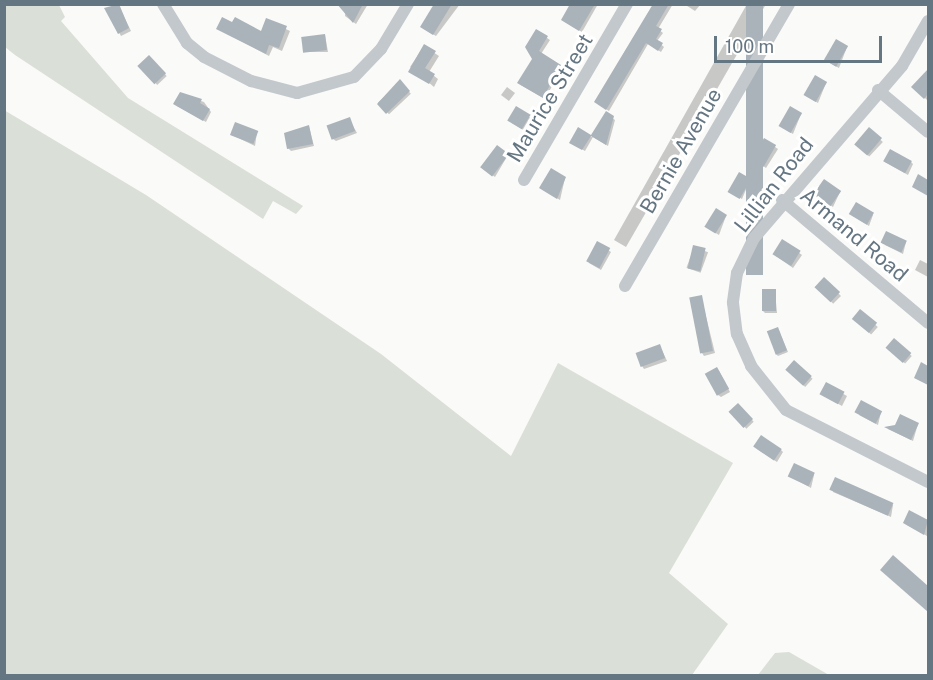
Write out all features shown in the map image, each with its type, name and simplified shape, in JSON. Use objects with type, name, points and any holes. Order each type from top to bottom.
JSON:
[{"type":"street","points":[[163,4],[187,43],[204,57],[251,81],[297,93],[354,77],[381,49],[408,4]]},
{"type":"street","name":"Maurice Street","points":[[524,180],[627,4]]},
{"type":"street","name":"Bernie Avenue","points":[[625,286],[789,4]]},
{"type":"street","name":"Lillian Road","points":[[928,21],[902,66],[878,90],[753,238],[737,273],[737,334],[751,366],[786,410],[928,479]]},
{"type":"street","points":[[878,90],[928,132]]},
{"type":"street","name":"Armand Road","points":[[783,200],[928,323]]},
{"type":"shaded area","points":[[5,4],[59,5],[65,17],[61,21],[128,98],[303,206],[296,214],[273,201],[263,219],[15,55],[5,47]]},
{"type":"shaded area","points":[[4,110],[146,195],[381,354],[511,456],[558,363],[733,463],[669,573],[728,624],[692,675],[5,675]]},
{"type":"shaded area","points":[[789,652],[829,675],[758,675],[775,653]]},
{"type":"building","points":[[119,4],[129,28],[118,34],[104,8]]},
{"type":"building","points":[[337,4],[363,4],[353,23]]},
{"type":"building","points":[[434,4],[452,4],[433,35],[420,27]]},
{"type":"building","points":[[570,4],[595,4],[579,31],[561,20]]},
{"type":"building","points":[[653,4],[669,4],[656,26],[662,29],[656,39],[663,43],[658,51],[646,43],[606,110],[594,102]]},
{"type":"building","points":[[746,4],[763,4],[763,275],[746,275]]},
{"type":"building","points":[[222,17],[232,22],[235,17],[261,31],[266,18],[287,26],[279,48],[269,45],[266,54],[216,29]]},
{"type":"building","points":[[536,29],[548,36],[539,51],[561,65],[543,98],[517,83],[532,59],[525,47]]},
{"type":"building","points":[[325,34],[327,50],[303,53],[301,37]]},
{"type":"building","points":[[836,39],[848,46],[836,67],[824,60]]},
{"type":"building","points":[[424,44],[436,51],[425,68],[435,74],[429,84],[408,72]]},
{"type":"building","points":[[149,55],[166,73],[154,84],[137,66]]},
{"type":"building","points":[[928,69],[928,94],[924,99],[911,87]]},
{"type":"building","points":[[815,75],[827,82],[816,102],[804,95]]},
{"type":"building","points":[[400,79],[410,91],[386,114],[377,104]]},
{"type":"building","points":[[180,92],[202,99],[200,103],[210,109],[203,121],[173,104]]},
{"type":"building","points":[[516,106],[531,115],[522,129],[507,121]]},
{"type":"building","points":[[790,106],[802,113],[791,133],[778,126]]},
{"type":"building","points":[[606,111],[614,116],[606,145],[591,136],[582,150],[569,143],[578,127],[591,135]]},
{"type":"building","points":[[350,117],[355,131],[332,140],[327,126]]},
{"type":"building","points":[[235,122],[258,131],[253,144],[230,135]]},
{"type":"building","points":[[309,125],[313,144],[287,149],[284,133]]},
{"type":"building","points":[[869,127],[882,138],[867,156],[854,145]]},
{"type":"building","points":[[764,138],[776,145],[764,167],[752,160]]},
{"type":"building","points":[[497,145],[509,154],[492,176],[480,167]]},
{"type":"building","points":[[890,149],[912,161],[905,173],[883,161]]},
{"type":"building","points":[[551,168],[566,177],[557,199],[539,188]]},
{"type":"building","points":[[739,172],[751,179],[740,199],[728,192]]},
{"type":"building","points":[[918,174],[928,180],[928,196],[912,187]]},
{"type":"building","points":[[824,179],[841,191],[830,207],[813,195]]},
{"type":"building","points":[[856,202],[874,213],[867,225],[849,214]]},
{"type":"building","points":[[716,208],[727,215],[715,234],[704,227]]},
{"type":"building","points":[[886,231],[907,241],[901,253],[881,243]]},
{"type":"building","points":[[782,239],[801,251],[791,266],[772,254]]},
{"type":"building","points":[[597,241],[610,248],[599,268],[586,261]]},
{"type":"building","points":[[693,245],[706,248],[700,271],[688,268]]},
{"type":"building","points":[[824,277],[840,292],[831,302],[814,287]]},
{"type":"building","points":[[762,289],[776,289],[776,311],[762,311]]},
{"type":"building","points":[[702,295],[713,351],[700,353],[689,297]]},
{"type":"building","points":[[860,309],[877,323],[869,333],[852,319]]},
{"type":"building","points":[[778,327],[787,350],[776,355],[767,331]]},
{"type":"building","points":[[894,338],[911,353],[903,363],[885,348]]},
{"type":"building","points":[[660,344],[665,358],[641,367],[636,353]]},
{"type":"building","points":[[794,360],[812,376],[803,386],[785,370]]},
{"type":"building","points":[[921,362],[928,366],[928,385],[914,378]]},
{"type":"building","points":[[717,367],[729,389],[717,396],[705,374]]},
{"type":"building","points":[[826,382],[845,392],[838,404],[819,394]]},
{"type":"building","points":[[861,400],[882,411],[876,424],[854,412]]},
{"type":"building","points":[[738,403],[753,419],[743,428],[728,412]]},
{"type":"building","points":[[900,414],[919,423],[911,440],[884,427],[895,425]]},
{"type":"building","points":[[761,435],[782,449],[774,461],[753,447]]},
{"type":"building","points":[[794,463],[815,473],[809,486],[788,477]]},
{"type":"building","points":[[835,477],[893,503],[888,516],[829,490]]},
{"type":"building","points":[[909,510],[928,520],[924,535],[903,523]]},
{"type":"building","points":[[893,555],[928,586],[928,612],[880,570]]}]
